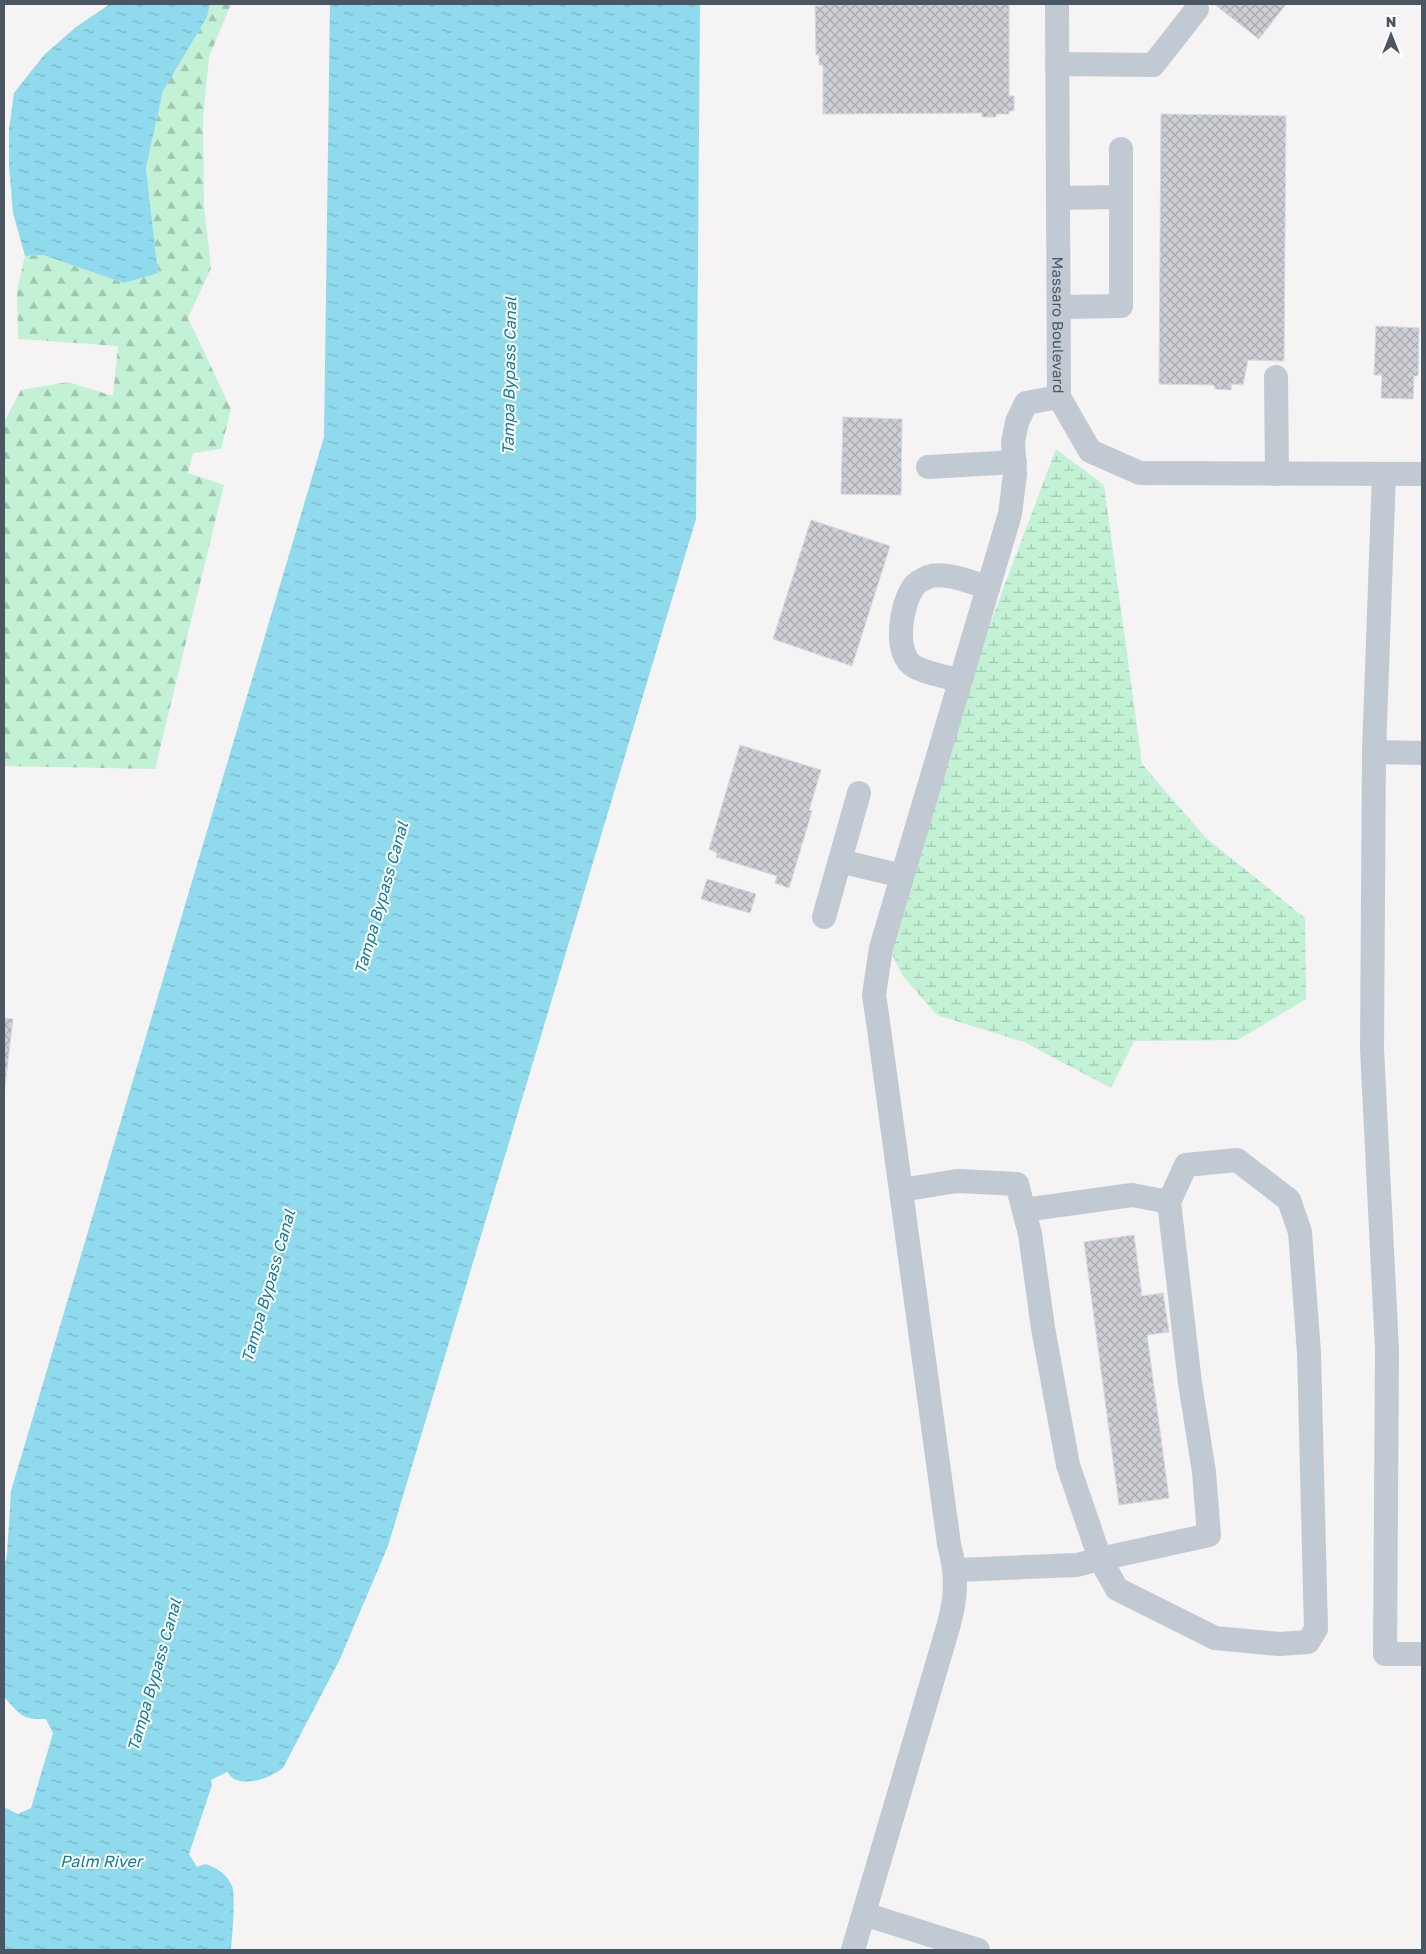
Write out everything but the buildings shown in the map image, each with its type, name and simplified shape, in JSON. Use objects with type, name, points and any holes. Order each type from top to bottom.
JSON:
[{"type":"street","name":"Massaro Boulevard","points":[[1057,4],[1059,398],[1090,451],[1140,473],[1422,474]]},
{"type":"street","points":[[1057,64],[1153,65],[1197,9]]},
{"type":"street","points":[[1059,307],[1121,306],[1121,149]]},
{"type":"street","points":[[1058,198],[1121,197]]},
{"type":"street","points":[[1276,377],[1277,474]]},
{"type":"street","points":[[853,1950],[949,1624],[954,1605],[956,1570],[949,1544],[874,995],[881,948],[959,680],[1010,514],[1015,474],[1014,442],[1017,422],[1026,403],[1059,398]]},
{"type":"street","points":[[928,467],[1015,462]]},
{"type":"street","points":[[1384,474],[1374,752],[1372,1048],[1387,1350],[1385,1654],[1422,1654]]},
{"type":"street","points":[[959,680],[914,667],[906,659],[900,635],[908,596],[915,584],[929,576],[947,576],[988,588]]},
{"type":"street","points":[[1374,752],[1422,753]]},
{"type":"street","points":[[824,917],[859,793]]},
{"type":"street","points":[[840,861],[902,876]]},
{"type":"street","points":[[901,1190],[957,1181],[1017,1184],[1030,1234],[1043,1328],[1068,1465],[1100,1560],[1117,1589],[1215,1638],[1279,1644],[1308,1642],[1316,1629],[1309,1353],[1300,1232],[1289,1200],[1237,1160],[1186,1165],[1169,1202],[1190,1383],[1204,1472],[1209,1535],[1100,1560],[1077,1565],[956,1570]]},
{"type":"street","points":[[1024,1210],[1132,1195],[1169,1202]]},
{"type":"street","points":[[864,1914],[978,1950]]},
{"type":"green space","points":[[210,4],[231,4],[209,57],[203,119],[204,206],[211,268],[188,318],[231,409],[221,449],[193,453],[188,473],[224,485],[155,769],[4,766],[4,422],[21,390],[68,382],[113,396],[118,346],[18,339],[17,290],[25,256],[43,255],[124,283],[158,273],[146,168],[163,91],[207,17]]},
{"type":"green space","points":[[1056,449],[1104,485],[1142,764],[1206,838],[1305,918],[1306,999],[1238,1040],[1134,1041],[1111,1088],[1024,1042],[937,1015],[902,975],[877,923]]},
{"type":"water","points":[[110,4],[210,4],[207,17],[163,91],[146,168],[158,273],[124,283],[43,255],[25,256],[13,213],[9,166],[9,129],[14,93],[44,55],[76,27]]},
{"type":"water","points":[[330,4],[700,4],[696,519],[388,1546],[340,1659],[283,1768],[255,1781],[236,1780],[227,1772],[211,1780],[212,1785],[189,1854],[197,1867],[205,1864],[217,1870],[227,1878],[232,1886],[234,1907],[231,1950],[4,1950],[4,1807],[18,1814],[31,1808],[53,1733],[46,1719],[22,1715],[4,1697],[4,1570],[7,1554],[11,1491],[324,437]]},
{"type":"water label","name":"Tampa Bypass Canal","points":[[509,376]]},
{"type":"water label","name":"Tampa Bypass Canal","points":[[381,898]]},
{"type":"water label","name":"Tampa Bypass Canal","points":[[268,1286]]},
{"type":"water label","name":"Tampa Bypass Canal","points":[[154,1675]]},
{"type":"water label","name":"Palm River","points":[[101,1861]]}]
